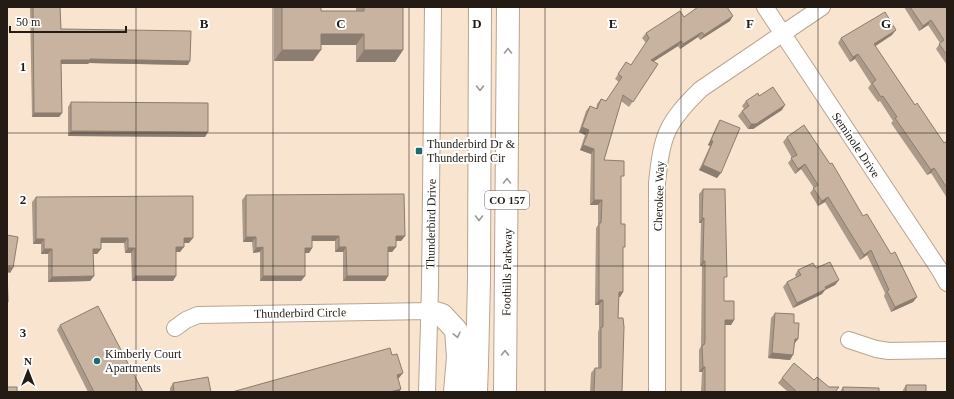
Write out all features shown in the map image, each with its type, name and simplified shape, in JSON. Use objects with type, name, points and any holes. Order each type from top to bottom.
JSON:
[{"type":"highway","name":"CO 157","points":[[476,392],[480,7]]},
{"type":"highway","name":"Foothills Parkway","points":[[505,392],[508,7]]},
{"type":"highway","points":[[429,311],[442,315],[456,330],[458,357],[455,392]]},
{"type":"highway","points":[[472,392],[477,363]]},
{"type":"street","name":"Thunderbird Drive","points":[[427,392],[433,7]]},
{"type":"street","name":"Seminole Drive","points":[[765,7],[947,283]]},
{"type":"street","name":"Cherokee Way","points":[[657,392],[657,183],[661,151],[669,125],[677,114],[701,89],[822,7]]},
{"type":"street","name":"Thunderbird Circle","points":[[175,328],[186,320],[198,315],[429,311]]},
{"type":"street","points":[[849,340],[876,349],[889,351],[947,350]]},
{"type":"building","points":[[33,7],[60,7],[61,29],[191,31],[190,61],[90,59],[61,60],[62,113],[34,113]]},
{"type":"building","points":[[282,7],[321,7],[321,11],[364,11],[364,7],[403,7],[403,50],[364,50],[364,34],[321,34],[321,50],[282,50]]},
{"type":"building","points":[[698,7],[727,7],[733,16],[704,35],[702,32],[683,44],[681,41],[651,60],[658,64],[633,102],[623,95],[604,160],[624,161],[624,176],[621,176],[621,224],[625,224],[625,247],[623,247],[623,292],[619,292],[618,318],[623,318],[624,327],[622,392],[594,392],[595,368],[601,368],[601,327],[603,327],[603,300],[599,300],[599,223],[601,223],[602,200],[594,200],[594,149],[583,145],[589,130],[582,127],[590,106],[597,109],[601,99],[606,101],[622,77],[618,74],[626,62],[631,65],[649,38],[646,33],[680,11],[684,17]]},
{"type":"building","points":[[910,7],[947,7],[947,55],[939,44],[944,40],[931,20],[923,26]]},
{"type":"building","points":[[885,12],[896,30],[874,44],[915,105],[917,103],[944,143],[947,141],[947,188],[934,168],[931,170],[895,118],[897,117],[883,96],[881,97],[872,83],[876,80],[858,54],[853,57],[841,38]]},
{"type":"building","points":[[773,87],[785,105],[756,124],[751,124],[742,111],[749,106],[746,101],[758,93],[759,96]]},
{"type":"building","points":[[71,102],[208,103],[208,132],[71,131]]},
{"type":"building","points":[[720,120],[740,128],[721,173],[703,165],[713,141],[711,140]]},
{"type":"building","points":[[804,125],[830,164],[832,163],[863,216],[867,214],[891,254],[895,252],[917,297],[895,307],[871,250],[864,255],[828,197],[822,201],[813,188],[818,185],[805,164],[798,169],[791,158],[797,155],[787,137]]},
{"type":"building","points":[[703,189],[725,189],[727,277],[724,277],[724,301],[734,301],[734,320],[725,320],[725,392],[705,392],[705,367],[703,367],[702,345],[704,345],[705,342],[705,261],[703,261],[704,218],[702,218]]},
{"type":"building","points":[[404,194],[405,236],[396,236],[396,247],[388,247],[388,276],[347,276],[346,247],[339,247],[339,236],[312,236],[312,248],[305,248],[305,276],[263,276],[263,247],[256,248],[256,237],[246,237],[246,195]]},
{"type":"building","points":[[193,196],[193,238],[184,238],[184,247],[176,247],[176,276],[135,276],[135,248],[128,248],[128,238],[101,238],[101,249],[93,249],[94,276],[52,277],[52,249],[44,249],[44,239],[36,239],[36,197]]},
{"type":"building","points":[[7,235],[18,237],[13,268],[7,267]]},
{"type":"building","points":[[830,262],[839,280],[825,287],[826,289],[797,303],[787,282],[801,275],[798,270],[813,263],[816,268]]},
{"type":"building","points":[[7,267],[8,302],[7,302]]},
{"type":"building","name":"Kimberly Court Apartments","points":[[98,306],[143,392],[94,392],[60,325]]},
{"type":"building","points":[[775,313],[794,314],[794,323],[799,323],[798,339],[795,339],[793,355],[772,353]]},
{"type":"building","points":[[390,348],[392,355],[397,354],[403,373],[397,375],[401,389],[390,392],[232,392]]},
{"type":"building","points":[[794,363],[814,380],[817,377],[829,387],[839,387],[835,392],[797,392],[782,378]]},
{"type":"building","points":[[208,377],[211,392],[174,392],[173,383]]},
{"type":"building","points":[[906,385],[926,385],[926,392],[906,392]]},
{"type":"building","points":[[7,387],[17,387],[17,392],[7,392]]},
{"type":"building","points":[[843,387],[879,388],[879,392],[843,392]]},
{"type":"place","name":"Thunderbird Dr & Thunderbird Cir","points":[[419,151]]},
{"type":"place","name":"Kimberly Court Apartments","points":[[97,361]]}]
